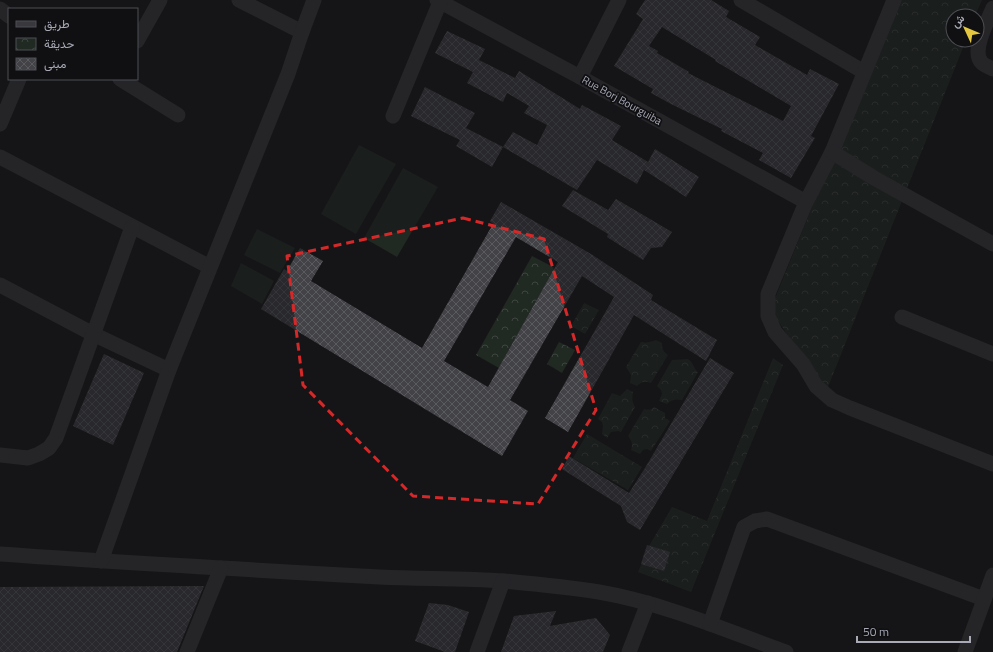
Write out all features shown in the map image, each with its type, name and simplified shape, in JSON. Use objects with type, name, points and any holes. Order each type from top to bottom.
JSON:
[{"type":"street","points":[[138,39],[160,0]]},
{"type":"street","points":[[239,0],[302,32]]},
{"type":"street","points":[[101,561],[169,370],[288,74],[314,0]]},
{"type":"street","points":[[580,77],[619,0]]},
{"type":"street","points":[[741,0],[766,6],[864,72]]},
{"type":"street","points":[[894,0],[832,152],[806,202],[768,294],[768,316],[775,332],[803,364],[816,386],[832,400],[993,464]]},
{"type":"street","points":[[393,116],[439,1]]},
{"type":"street","name":"Rue Borj Bourguiba","points":[[439,1],[806,202]]},
{"type":"street","points":[[993,8],[978,46],[977,53],[982,63],[993,69]]},
{"type":"street","points":[[0,9],[8,15]]},
{"type":"street","points":[[0,124],[4,103],[18,80]]},
{"type":"street","points":[[122,80],[178,115]]},
{"type":"street","points":[[832,152],[874,178],[993,244]]},
{"type":"street","points":[[0,157],[210,268]]},
{"type":"street","points":[[0,455],[28,458],[49,448],[56,438],[132,227]]},
{"type":"street","points":[[0,285],[93,334],[169,370]]},
{"type":"street","points":[[902,317],[993,354]]},
{"type":"street","points":[[710,624],[744,527],[755,521],[767,519],[984,599]]},
{"type":"street","points":[[0,554],[399,578],[503,581],[600,592],[648,603],[786,652]]},
{"type":"street","points":[[187,652],[222,568]]},
{"type":"street","points":[[965,652],[993,575]]},
{"type":"street","points":[[477,652],[503,581]]},
{"type":"street","points":[[629,652],[648,603]]},
{"type":"highlighted area","points":[[463,218],[544,239],[596,410],[538,504],[413,496],[303,385],[287,256]]},
{"type":"green space","points":[[896,0],[982,0],[978,8],[945,8],[945,48],[963,48],[826,392],[776,318],[774,301]]},
{"type":"green space","points":[[359,145],[396,164],[356,234],[321,214]]},
{"type":"green space","points":[[403,168],[438,187],[397,257],[364,238]]},
{"type":"green space","points":[[257,229],[295,248],[280,273],[244,255]]},
{"type":"green space","points":[[532,256],[555,268],[499,368],[476,355]]},
{"type":"green space","points":[[241,263],[274,281],[262,304],[231,286]]},
{"type":"green space","points":[[584,303],[599,310],[585,334],[571,326]]},
{"type":"green space","points":[[656,340],[662,343],[663,350],[668,355],[651,383],[644,382],[637,386],[630,383],[631,375],[626,367],[641,342]]},
{"type":"green space","points":[[559,342],[575,350],[562,373],[547,364]]},
{"type":"green space","points":[[773,358],[783,365],[691,592],[638,572],[649,546],[672,507],[707,521]]},
{"type":"green space","points":[[688,359],[698,372],[682,400],[674,400],[667,404],[659,401],[662,394],[661,390],[657,386],[672,360]]},
{"type":"green space","points":[[627,389],[633,392],[632,400],[635,407],[621,432],[611,432],[607,438],[602,434],[602,422],[598,419],[612,393],[620,396]]},
{"type":"green space","points":[[654,407],[665,413],[665,418],[670,421],[651,451],[647,449],[643,450],[640,454],[631,450],[632,443],[628,436],[644,409],[649,410]]},
{"type":"green space","points":[[587,434],[642,467],[628,490],[573,458]]},
{"type":"building","points":[[645,0],[711,0],[729,11],[726,17],[760,37],[755,45],[807,75],[810,69],[839,84],[811,136],[815,138],[791,178],[759,160],[763,153],[721,131],[722,129],[651,93],[653,89],[614,66],[643,19],[636,14]],"holes":[[[662,27],[716,60],[715,61],[791,106],[783,121],[688,73],[689,72],[657,53],[658,51],[649,46]]]},
{"type":"building","points":[[447,31],[485,49],[479,60],[515,78],[519,71],[580,109],[582,105],[621,126],[612,140],[648,162],[655,149],[699,177],[686,197],[644,170],[637,184],[597,160],[577,190],[503,147],[513,132],[537,145],[547,125],[524,113],[529,106],[507,93],[503,102],[467,83],[473,72],[435,53]]},
{"type":"building","points":[[425,87],[475,113],[466,128],[503,147],[492,167],[456,146],[460,140],[411,116]]},
{"type":"building","points":[[573,190],[608,210],[616,199],[672,232],[662,247],[651,248],[643,260],[607,237],[608,234],[562,206]]},
{"type":"building","points":[[501,202],[591,254],[653,295],[651,300],[717,340],[706,361],[634,315],[568,432],[545,418],[614,297],[582,276],[510,400],[528,411],[502,456],[261,309],[284,269],[287,271],[300,248],[323,261],[311,281],[422,348],[493,224],[490,221]],"holes":[[[516,237],[558,262],[488,387],[444,361]]]},
{"type":"building","points":[[104,354],[144,373],[113,445],[73,426]]},
{"type":"building","points":[[710,358],[734,373],[640,530],[627,522],[621,506],[562,469],[569,456],[629,493]]},
{"type":"building","points":[[647,545],[670,552],[664,571],[641,564]]},
{"type":"building","points":[[204,586],[177,652],[0,652],[0,587]]},
{"type":"building","points":[[429,603],[448,605],[469,612],[455,652],[445,652],[415,641]]},
{"type":"building","points":[[556,611],[550,626],[596,618],[610,635],[603,652],[501,652],[514,616]]}]
